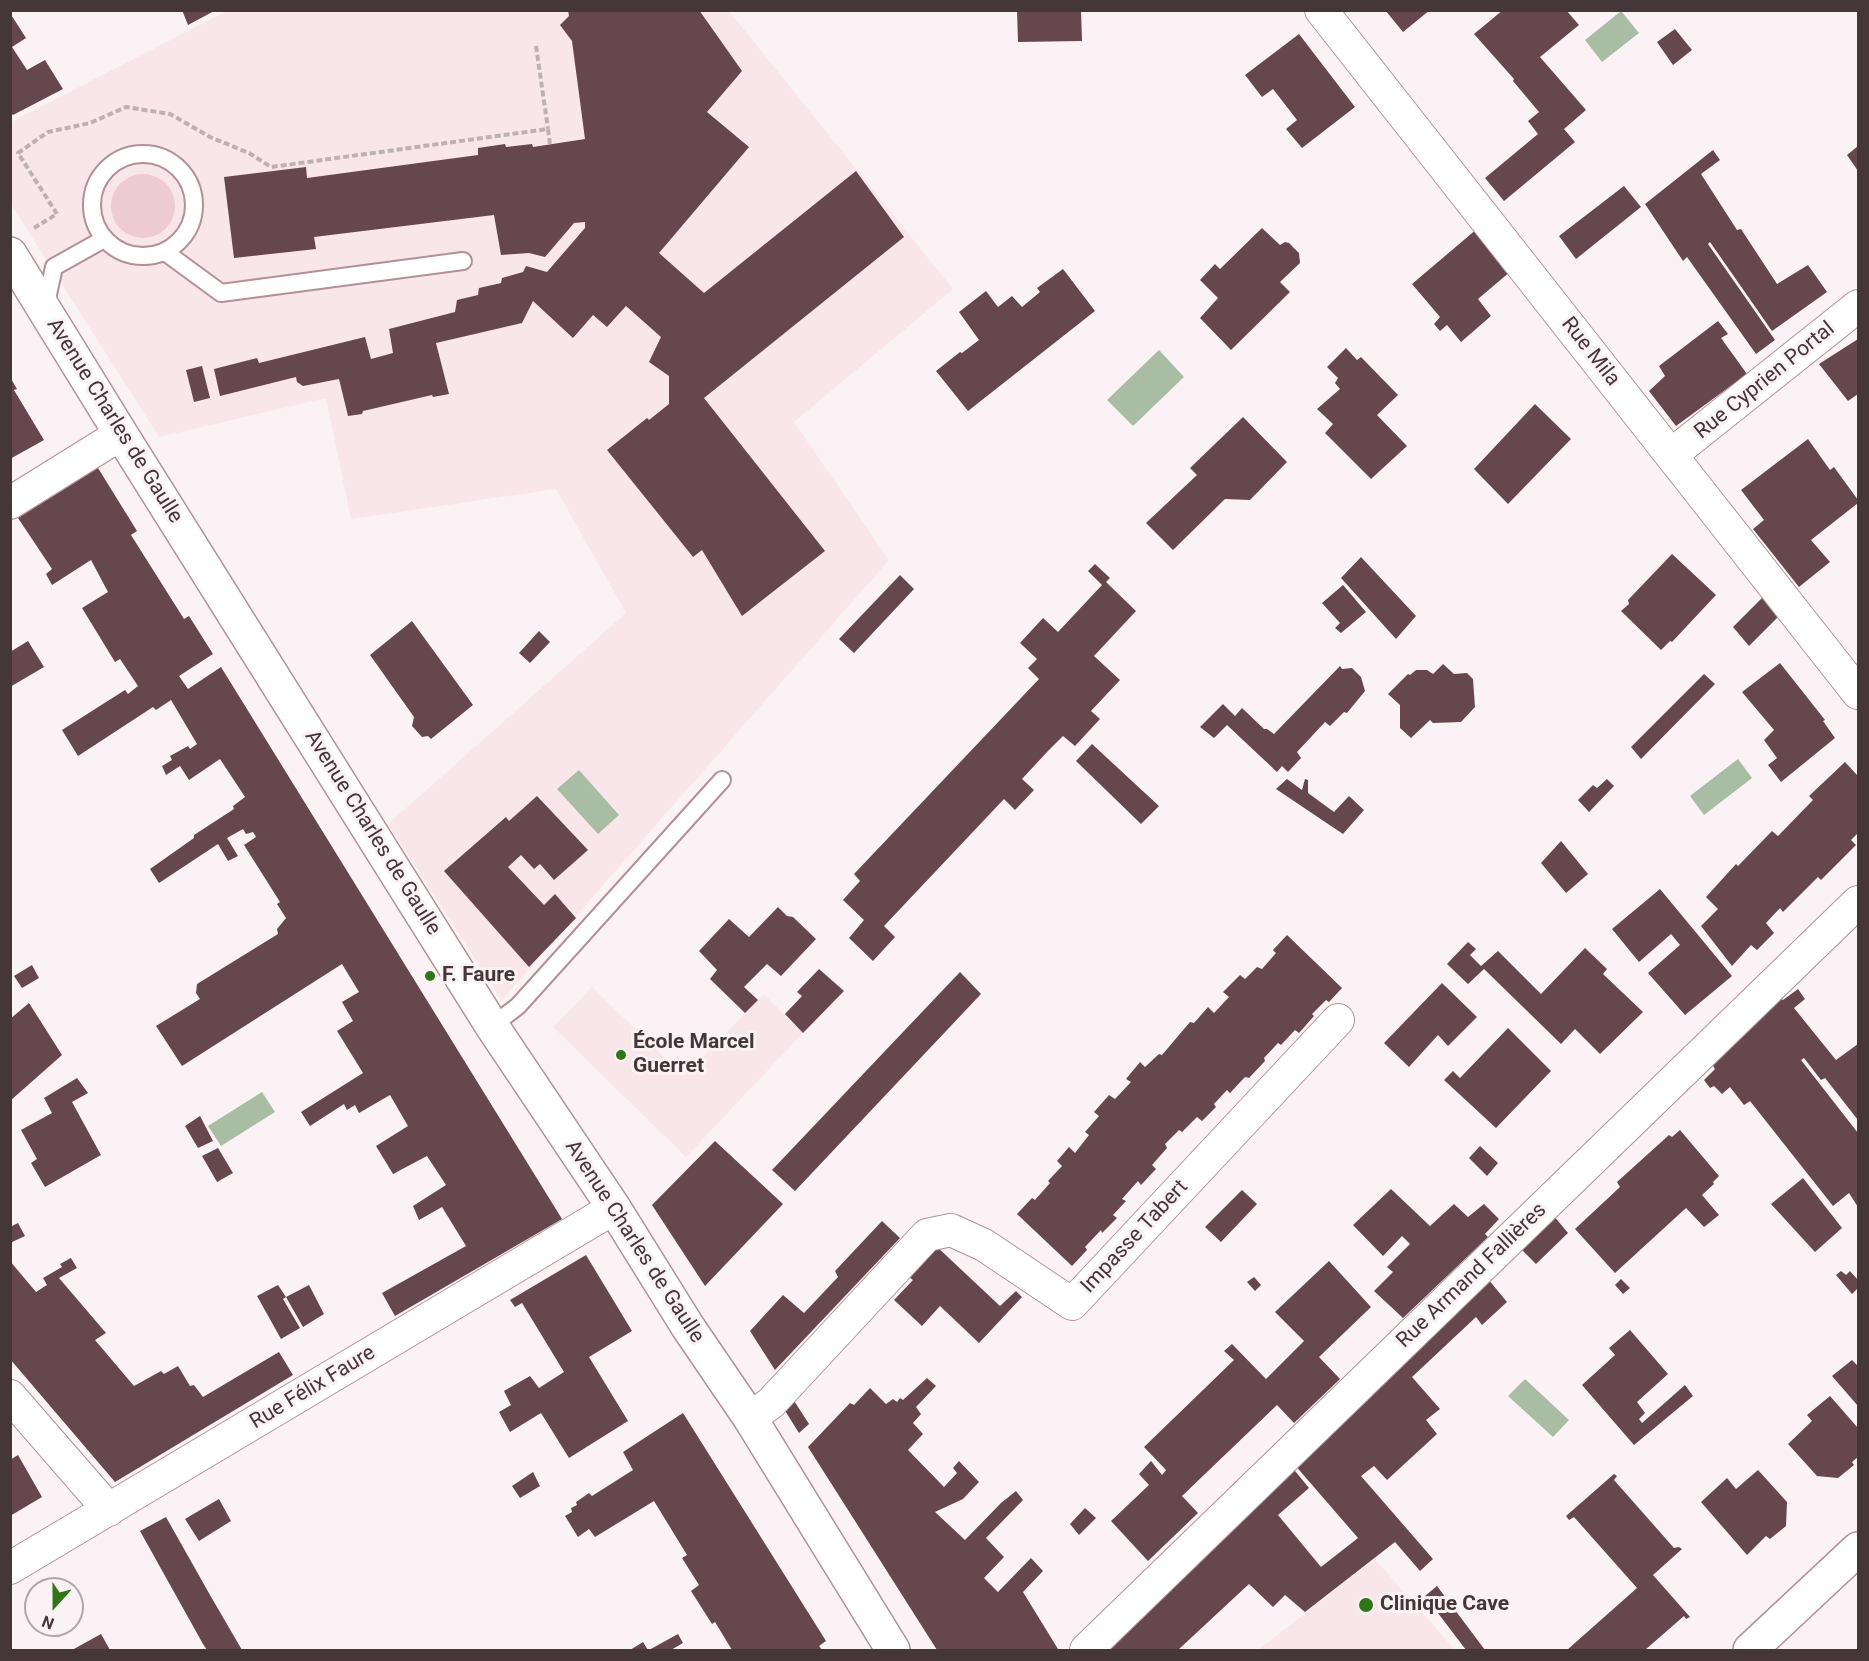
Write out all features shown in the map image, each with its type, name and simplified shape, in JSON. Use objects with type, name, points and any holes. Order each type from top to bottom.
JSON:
[{"type":"street","name":"Rue Mila","points":[[1321,10],[1858,693]]},
{"type":"street","name":"Avenue Charles de Gaulle","points":[[21,242],[45,309],[121,434],[492,1026],[614,1208],[688,1327],[750,1418],[893,1650]]},
{"type":"street","name":"Rue Cyprien Portal","points":[[1671,455],[1858,306]]},
{"type":"street","points":[[10,503],[121,434]]},
{"type":"street","name":"Rue Armand Fallières","points":[[1086,1650],[1858,902]]},
{"type":"street","name":"Impasse Tabert","points":[[750,1418],[771,1403],[927,1235],[951,1230],[984,1245],[1072,1304],[1338,1020]]},
{"type":"street","name":"Rue Félix Faure","points":[[10,1568],[614,1208]]},
{"type":"street","points":[[10,1396],[109,1510]]},
{"type":"street","points":[[1750,1650],[1858,1549]]},
{"type":"lane","points":[[146,154],[163,158],[177,168],[188,181],[193,197],[193,213],[188,229],[178,242],[165,252],[148,257],[132,255],[116,249],[104,239],[95,224],[91,207],[94,190],[101,175],[113,163],[129,156],[146,154]]},
{"type":"lane","points":[[45,309],[54,267],[104,239]]},
{"type":"lane","points":[[165,252],[221,293],[463,261]]},
{"type":"lane","points":[[492,1026],[518,1006],[722,780]]},
{"type":"path","points":[[536,46],[550,145]]},
{"type":"path","points":[[21,242],[57,213],[18,153],[48,132],[90,123],[126,107],[170,114],[210,137],[249,153],[271,167],[548,129]]},
{"type":"shaded area","points":[[227,11],[729,11],[953,289],[794,422],[889,560],[502,1000],[388,824],[626,613],[556,489],[351,519],[326,398],[159,437],[11,204],[11,122]]},
{"type":"shaded area","points":[[1621,11],[1639,33],[1602,62],[1585,40]]},
{"type":"shaded area","points":[[143,174],[161,180],[169,188],[175,206],[169,224],[161,232],[143,238],[125,232],[117,224],[111,206],[117,188],[125,180]]},
{"type":"shaded area","points":[[1159,350],[1184,377],[1133,426],[1107,400]]},
{"type":"shaded area","points":[[1738,759],[1752,778],[1704,815],[1690,796]]},
{"type":"shaded area","points":[[579,770],[619,815],[598,834],[557,789]]},
{"type":"shaded area","name":"École Marcel Guerret","points":[[592,987],[684,1076],[764,994],[803,1033],[686,1157],[553,1027]]},
{"type":"shaded area","points":[[262,1092],[275,1112],[221,1146],[208,1126]]},
{"type":"shaded area","points":[[1525,1379],[1569,1420],[1553,1437],[1508,1396]]},
{"type":"shaded area","name":"Clinique Cave","points":[[1375,1559],[1455,1650],[1258,1650]]},
{"type":"building","points":[[182,10],[216,10],[188,25]]},
{"type":"building","points":[[568,10],[699,10],[742,71],[707,112],[749,147],[659,253],[704,293],[856,171],[904,237],[704,398],[825,551],[742,616],[702,550],[693,557],[607,450],[647,418],[649,420],[669,404],[669,376],[649,362],[661,337],[626,306],[607,327],[593,315],[573,338],[533,301],[522,323],[436,343],[449,394],[433,397],[432,395],[363,411],[362,414],[348,416],[339,379],[303,386],[297,382],[296,377],[220,396],[214,369],[257,358],[259,363],[365,337],[371,359],[393,353],[389,329],[455,312],[457,300],[478,295],[479,288],[501,283],[502,278],[523,272],[526,266],[547,272],[585,228],[585,222],[574,223],[545,257],[529,253],[501,255],[494,215],[314,237],[316,249],[234,258],[224,177],[306,167],[307,178],[478,155],[478,148],[505,144],[506,147],[532,144],[533,147],[585,139],[572,41],[560,25],[569,16]]},
{"type":"building","points":[[1017,10],[1081,10],[1082,41],[1018,42]]},
{"type":"building","points":[[1385,10],[1430,10],[1403,32]]},
{"type":"building","points":[[1503,10],[1566,10],[1579,25],[1540,57],[1586,110],[1564,129],[1575,142],[1504,201],[1485,178],[1538,134],[1528,121],[1539,112],[1513,81],[1514,79],[1474,34]]},
{"type":"building","points":[[10,13],[26,38],[12,47],[27,70],[45,60],[63,89],[13,115],[10,112]]},
{"type":"building","points":[[1675,29],[1692,50],[1673,65],[1657,42]]},
{"type":"building","points":[[1299,34],[1355,107],[1302,148],[1286,129],[1297,120],[1273,89],[1262,97],[1245,75]]},
{"type":"building","points":[[1858,146],[1858,171],[1847,155]]},
{"type":"building","points":[[1713,150],[1720,160],[1701,174],[1737,230],[1741,229],[1777,284],[1808,265],[1827,292],[1772,331],[1710,242],[1708,244],[1775,340],[1756,354],[1687,257],[1683,261],[1645,204]]},
{"type":"building","points":[[1624,186],[1641,207],[1576,259],[1559,236]]},
{"type":"building","points":[[1262,228],[1280,245],[1285,242],[1289,243],[1299,253],[1300,263],[1280,282],[1290,292],[1231,350],[1200,318],[1218,298],[1200,280],[1215,264],[1220,269]]},
{"type":"building","points":[[1478,228],[1511,271],[1478,299],[1491,316],[1461,342],[1447,325],[1440,331],[1434,324],[1440,317],[1412,284]]},
{"type":"building","points":[[1063,269],[1095,311],[968,411],[936,371],[979,340],[959,312],[986,291],[998,307],[1012,296],[1022,307],[1040,292],[1037,288]]},
{"type":"building","points":[[1718,321],[1728,334],[1721,338],[1747,374],[1676,426],[1649,391],[1665,376],[1659,366]]},
{"type":"building","points":[[1858,339],[1858,394],[1848,401],[1819,364]]},
{"type":"building","points":[[1346,348],[1357,360],[1361,357],[1398,395],[1377,415],[1407,446],[1371,479],[1325,433],[1333,424],[1317,409],[1340,389],[1335,383],[1338,378],[1327,367]]},
{"type":"building","points":[[202,366],[210,398],[194,402],[186,370]]},
{"type":"building","points":[[10,377],[17,389],[14,390],[44,440],[10,459]]},
{"type":"building","points":[[1535,404],[1571,439],[1508,504],[1474,469]]},
{"type":"building","points":[[1243,417],[1287,462],[1250,500],[1225,499],[1173,550],[1146,523],[1197,475],[1190,468]]},
{"type":"building","points":[[1808,439],[1830,470],[1834,467],[1858,503],[1811,540],[1830,562],[1799,587],[1753,529],[1764,520],[1741,490]]},
{"type":"building","points":[[98,468],[137,531],[131,535],[184,619],[189,616],[213,654],[179,676],[188,689],[221,667],[562,1219],[395,1316],[382,1293],[466,1246],[442,1207],[419,1220],[413,1206],[446,1185],[427,1156],[393,1174],[376,1146],[408,1126],[390,1095],[359,1113],[355,1105],[347,1110],[344,1104],[310,1126],[301,1112],[363,1073],[337,1031],[353,1021],[342,1002],[359,992],[342,964],[182,1066],[156,1026],[200,999],[196,993],[197,984],[278,934],[277,929],[286,918],[277,904],[280,902],[244,845],[256,837],[253,832],[246,834],[243,829],[227,838],[238,856],[228,861],[218,844],[159,883],[150,869],[194,838],[194,835],[234,809],[233,806],[245,797],[220,759],[189,780],[180,766],[166,775],[162,766],[172,760],[170,756],[188,746],[190,749],[197,744],[171,700],[156,710],[153,707],[78,756],[62,730],[125,690],[128,694],[138,686],[120,659],[115,662],[82,608],[108,592],[91,560],[52,585],[46,574],[52,569],[18,518]]},
{"type":"building","points":[[1672,554],[1716,595],[1672,642],[1670,641],[1661,650],[1621,611],[1629,604],[1628,600]]},
{"type":"building","points":[[1361,557],[1416,616],[1396,639],[1341,578]]},
{"type":"building","points":[[1095,564],[1110,578],[1106,582],[1136,611],[1094,656],[1120,680],[1091,711],[1100,719],[1075,746],[1063,736],[1047,752],[1022,779],[1034,790],[1015,810],[1004,799],[884,926],[895,937],[873,961],[849,938],[864,920],[843,900],[860,881],[854,874],[1039,679],[1028,668],[1037,659],[1020,643],[1043,618],[1058,632],[1102,585],[1088,571]]},
{"type":"building","points":[[900,575],[914,589],[854,653],[839,639]]},
{"type":"building","points":[[1343,585],[1366,612],[1341,633],[1335,628],[1340,623],[1322,603]]},
{"type":"building","points":[[1763,597],[1778,617],[1749,646],[1733,627]]},
{"type":"building","points":[[412,621],[473,705],[431,739],[428,736],[422,737],[412,726],[414,717],[370,655]]},
{"type":"building","points":[[539,631],[550,642],[530,663],[519,653]]},
{"type":"building","points":[[28,641],[44,667],[10,687],[10,652]]},
{"type":"building","points":[[1780,663],[1825,720],[1823,721],[1835,738],[1781,782],[1768,765],[1777,758],[1764,740],[1774,730],[1742,692]]},
{"type":"building","points":[[1443,664],[1454,674],[1467,673],[1473,679],[1475,707],[1461,722],[1433,723],[1430,720],[1411,738],[1400,728],[1400,705],[1388,694],[1408,674],[1416,670],[1427,670],[1433,674]]},
{"type":"building","points":[[1340,666],[1342,669],[1352,668],[1361,677],[1365,691],[1347,713],[1344,712],[1330,726],[1325,722],[1297,752],[1301,758],[1288,772],[1282,766],[1277,772],[1227,725],[1214,738],[1200,727],[1223,704],[1235,716],[1242,708],[1264,729],[1274,734]]},
{"type":"building","points":[[1704,674],[1715,684],[1641,759],[1631,747]]},
{"type":"building","points":[[1092,744],[1159,806],[1141,824],[1076,761]]},
{"type":"building","points":[[1845,762],[1858,776],[1858,833],[1851,840],[1856,845],[1821,880],[1818,877],[1783,912],[1780,908],[1766,923],[1774,933],[1757,950],[1751,945],[1732,966],[1701,926],[1718,909],[1706,897],[1736,864],[1738,866],[1772,831],[1778,836],[1813,800],[1809,796]]},
{"type":"building","points":[[1287,779],[1302,790],[1305,779],[1308,780],[1308,793],[1334,812],[1349,796],[1364,810],[1343,834],[1276,789]]},
{"type":"building","points":[[1607,779],[1614,786],[1589,812],[1578,800],[1593,785],[1597,788]]},
{"type":"building","points":[[537,796],[588,850],[554,880],[540,864],[534,869],[521,855],[508,867],[544,905],[555,894],[576,918],[529,967],[444,871],[506,817],[509,821]]},
{"type":"building","points":[[1561,841],[1588,874],[1566,893],[1541,863]]},
{"type":"building","points":[[1660,889],[1732,976],[1685,1015],[1648,973],[1680,945],[1671,934],[1639,962],[1612,929]]},
{"type":"building","points":[[778,907],[787,916],[793,917],[816,939],[781,976],[767,964],[744,987],[758,1000],[745,1013],[710,979],[717,970],[699,951],[729,919],[749,937]]},
{"type":"building","points":[[1287,935],[1342,988],[1329,1002],[1326,1000],[1312,1014],[1314,1016],[1299,1033],[1295,1030],[1281,1045],[1278,1043],[1249,1078],[1245,1077],[1230,1093],[1227,1090],[1214,1104],[1216,1107],[1202,1121],[1197,1117],[1165,1144],[1167,1148],[1152,1165],[1156,1169],[1141,1185],[1138,1181],[1122,1199],[1126,1201],[1113,1215],[1117,1218],[1102,1233],[1101,1230],[1085,1247],[1087,1250],[1072,1266],[1017,1214],[1032,1198],[1035,1200],[1050,1183],[1048,1181],[1062,1166],[1057,1161],[1069,1147],[1075,1153],[1089,1135],[1085,1132],[1099,1116],[1094,1112],[1109,1095],[1115,1099],[1131,1082],[1126,1079],[1140,1062],[1145,1067],[1159,1054],[1162,1055],[1190,1022],[1194,1023],[1208,1007],[1214,1013],[1229,997],[1223,992],[1240,975],[1245,979],[1257,967],[1262,969],[1276,953],[1273,950]]},
{"type":"building","points":[[1468,942],[1476,949],[1470,955],[1481,966],[1498,951],[1541,994],[1585,948],[1607,969],[1603,974],[1643,1012],[1600,1054],[1575,1029],[1561,1044],[1484,969],[1468,984],[1447,964]]},
{"type":"building","points":[[32,965],[39,978],[22,988],[14,976]]},
{"type":"building","points":[[819,969],[844,991],[803,1033],[785,1014],[802,996],[797,992]]},
{"type":"building","points":[[960,972],[981,994],[795,1191],[772,1170]]},
{"type":"building","points":[[1442,983],[1477,1017],[1448,1046],[1438,1035],[1409,1067],[1384,1043]]},
{"type":"building","points":[[1798,989],[1805,999],[1794,1008],[1836,1060],[1858,1044],[1858,1120],[1825,1078],[1821,1080],[1804,1058],[1801,1060],[1858,1133],[1858,1207],[1849,1193],[1833,1206],[1750,1101],[1744,1105],[1730,1087],[1722,1094],[1714,1086],[1710,1088],[1704,1080],[1715,1069],[1712,1064],[1780,998],[1783,1000]]},
{"type":"building","points":[[29,1003],[62,1055],[10,1101],[10,1019]]},
{"type":"building","points":[[1508,1028],[1551,1071],[1496,1128],[1444,1080],[1453,1071],[1460,1078]]},
{"type":"building","points":[[77,1078],[88,1093],[72,1102],[101,1155],[45,1187],[31,1163],[37,1159],[21,1130],[52,1113],[44,1098]]},
{"type":"building","points":[[200,1116],[213,1141],[198,1148],[185,1126]]},
{"type":"building","points":[[1680,1130],[1719,1176],[1702,1195],[1719,1215],[1704,1227],[1686,1208],[1615,1273],[1575,1229],[1620,1187],[1617,1182],[1669,1135],[1672,1137]]},
{"type":"building","points":[[715,1141],[783,1204],[705,1286],[652,1205]]},
{"type":"building","points":[[1480,1146],[1498,1163],[1487,1176],[1469,1158]]},
{"type":"building","points":[[218,1148],[233,1173],[217,1182],[202,1156]]},
{"type":"building","points":[[1803,1178],[1842,1228],[1815,1252],[1771,1204]]},
{"type":"building","points":[[1391,1189],[1430,1226],[1454,1204],[1468,1217],[1484,1204],[1499,1219],[1485,1234],[1488,1237],[1403,1318],[1374,1291],[1393,1272],[1387,1267],[1410,1244],[1402,1236],[1383,1256],[1353,1225]]},
{"type":"building","points":[[1242,1190],[1257,1204],[1221,1242],[1205,1227]]},
{"type":"building","points":[[1553,1215],[1568,1233],[1536,1264],[1520,1248]]},
{"type":"building","points":[[882,1221],[900,1238],[775,1370],[750,1331],[783,1295],[804,1313],[838,1277],[835,1271]]},
{"type":"building","points":[[18,1223],[25,1236],[10,1243],[10,1227]]},
{"type":"building","points":[[934,1244],[1000,1306],[1016,1291],[1022,1297],[979,1343],[940,1306],[922,1326],[894,1300],[913,1280],[905,1274]]},
{"type":"building","points":[[586,1255],[632,1331],[589,1357],[628,1421],[569,1458],[541,1413],[510,1432],[499,1412],[511,1405],[504,1391],[530,1376],[539,1388],[564,1372],[522,1303],[515,1307],[510,1300]]},
{"type":"building","points":[[71,1258],[77,1268],[59,1278],[106,1333],[95,1340],[134,1386],[161,1371],[164,1374],[178,1366],[190,1386],[194,1385],[203,1397],[279,1352],[293,1375],[115,1482],[10,1359],[10,1261],[36,1292],[47,1285],[43,1278],[62,1267],[60,1264]]},
{"type":"building","points":[[1329,1261],[1371,1307],[1319,1357],[1340,1379],[1294,1423],[1277,1405],[1182,1496],[1198,1513],[1148,1561],[1111,1521],[1149,1485],[1139,1474],[1151,1461],[1162,1475],[1166,1470],[1144,1447],[1234,1360],[1224,1351],[1232,1344],[1266,1379],[1304,1341],[1275,1312]]},
{"type":"building","points":[[1841,1271],[1846,1275],[1850,1271],[1858,1280],[1858,1288],[1852,1294],[1836,1275]]},
{"type":"building","points":[[1254,1277],[1261,1285],[1255,1291],[1247,1282]]},
{"type":"building","points":[[1488,1279],[1507,1302],[1482,1325],[1476,1317],[1412,1377],[1440,1409],[1426,1420],[1437,1434],[1387,1480],[1374,1466],[1361,1476],[1433,1559],[1420,1571],[1395,1542],[1305,1612],[1285,1595],[1273,1607],[1249,1584],[1178,1650],[1100,1650],[1291,1466],[1309,1488],[1278,1515],[1321,1567],[1358,1538],[1294,1464]]},
{"type":"building","points":[[1621,1279],[1630,1288],[1623,1294],[1615,1285]]},
{"type":"building","points":[[278,1285],[286,1297],[283,1299],[300,1328],[281,1339],[257,1296]]},
{"type":"building","points":[[309,1285],[324,1314],[303,1327],[286,1297]]},
{"type":"building","points":[[1630,1330],[1668,1374],[1637,1402],[1645,1413],[1639,1419],[1642,1423],[1685,1385],[1693,1396],[1634,1445],[1582,1385],[1615,1355],[1609,1348]]},
{"type":"building","points":[[1852,1360],[1858,1366],[1858,1406],[1832,1376]]},
{"type":"building","points":[[927,1378],[936,1386],[916,1407],[921,1414],[913,1423],[923,1434],[908,1450],[944,1487],[957,1473],[953,1468],[959,1461],[979,1482],[963,1499],[935,1512],[965,1540],[1016,1491],[1023,1500],[986,1538],[1004,1557],[984,1578],[998,1592],[1031,1558],[1043,1571],[1023,1592],[1057,1650],[937,1650],[808,1447],[850,1403],[854,1405],[870,1388],[886,1404],[893,1399],[897,1402],[900,1398],[903,1400]]},
{"type":"building","points":[[791,1396],[809,1424],[799,1433],[782,1406]]},
{"type":"building","points":[[1830,1396],[1858,1428],[1858,1457],[1852,1462],[1854,1465],[1838,1478],[1817,1476],[1788,1444],[1812,1421],[1807,1415]]},
{"type":"building","points":[[683,1413],[826,1641],[819,1646],[822,1650],[732,1650],[715,1622],[712,1624],[691,1591],[699,1585],[682,1558],[687,1555],[654,1501],[595,1537],[589,1529],[578,1537],[565,1516],[572,1512],[571,1508],[577,1505],[576,1502],[589,1493],[592,1496],[633,1470],[623,1452]]},
{"type":"building","points":[[18,1455],[42,1497],[10,1516],[10,1460]]},
{"type":"building","points":[[1758,1470],[1787,1502],[1786,1526],[1770,1539],[1766,1536],[1747,1555],[1701,1502],[1727,1478],[1736,1489]]},
{"type":"building","points":[[533,1472],[540,1486],[520,1498],[512,1486]]},
{"type":"building","points":[[1614,1474],[1617,1476],[1614,1480],[1674,1548],[1682,1549],[1653,1575],[1690,1617],[1686,1619],[1684,1616],[1645,1650],[1567,1650],[1637,1588],[1574,1517],[1569,1520],[1566,1516]]},
{"type":"building","points":[[219,1499],[231,1521],[199,1541],[185,1519]]},
{"type":"building","points":[[1085,1508],[1096,1518],[1079,1535],[1070,1524]]},
{"type":"building","points":[[166,1517],[242,1650],[207,1650],[203,1644],[140,1531]]},
{"type":"building","points":[[1437,1586],[1485,1650],[1466,1650],[1425,1596]]},
{"type":"building","points":[[101,1634],[110,1650],[72,1650]]},
{"type":"building","points":[[678,1634],[683,1643],[671,1650],[649,1650]]},
{"type":"building","points":[[643,1642],[648,1650],[630,1650]]},
{"type":"place","name":"F. Faure","points":[[430,976]]},
{"type":"place","name":"École Marcel Guerret","points":[[621,1055]]},
{"type":"place","name":"Clinique Cave","points":[[1366,1605]]}]
